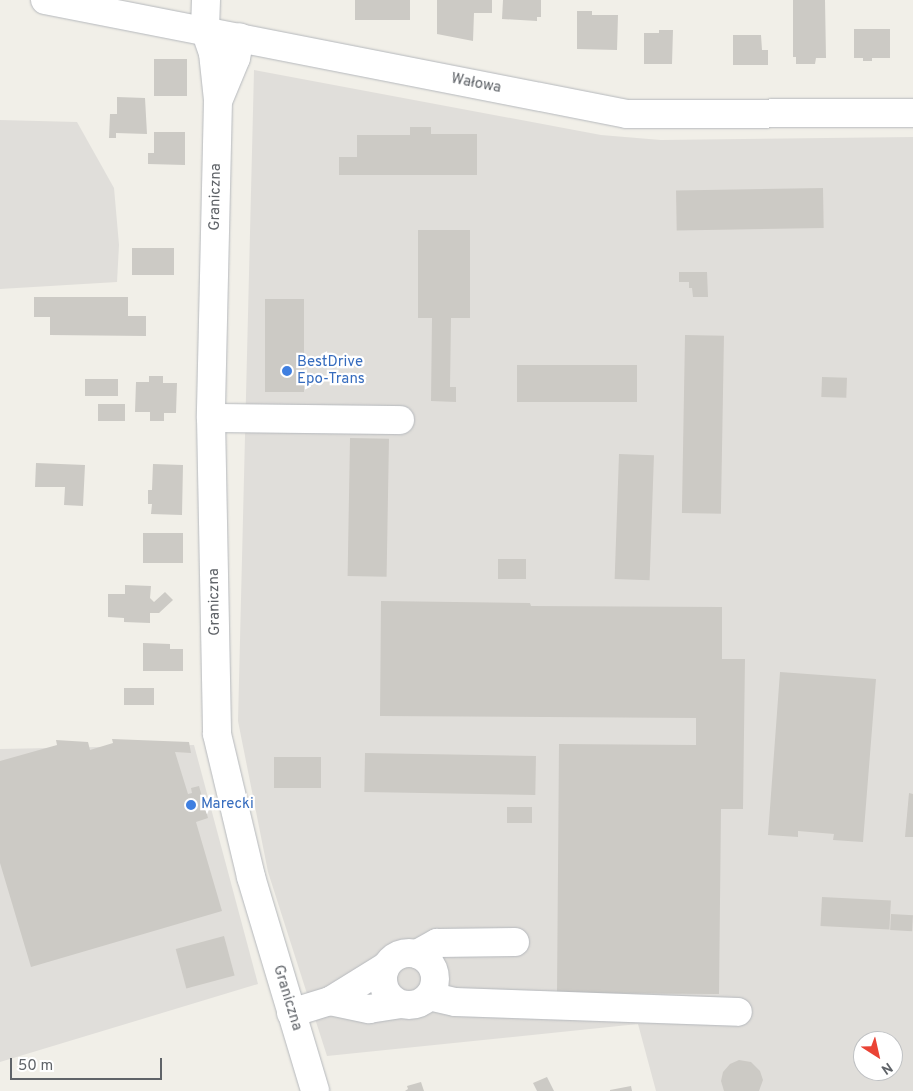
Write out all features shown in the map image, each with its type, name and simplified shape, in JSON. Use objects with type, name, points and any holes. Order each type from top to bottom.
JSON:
[{"type":"street","name":"Wałowa","points":[[45,0],[627,114],[913,113]]},
{"type":"street","points":[[206,0],[205,30],[213,53],[218,100]]},
{"type":"street","points":[[218,100],[236,58],[240,37]]},
{"type":"street","name":"Graniczna","points":[[218,100],[210,418],[217,734],[251,877],[315,1091]]},
{"type":"street","points":[[210,418],[400,420]]},
{"type":"street","points":[[291,1013],[330,1001],[385,967],[399,955],[417,954],[437,943],[515,942]]},
{"type":"street","points":[[330,1001],[369,1009],[400,1004],[416,1004],[429,996],[434,988],[435,973],[425,958],[417,954]]},
{"type":"street","points":[[385,967],[383,985],[387,993],[400,1004]]},
{"type":"street","points":[[429,996],[455,1002],[738,1012]]},
{"type":"shaded area","points":[[254,70],[601,135],[661,140],[913,137],[913,1091],[656,1091],[638,1024],[327,1056],[268,872],[238,721]]},
{"type":"shaded area","points":[[0,120],[77,122],[114,188],[119,245],[117,282],[0,289]]},
{"type":"shaded area","points":[[194,745],[258,984],[0,1062],[0,749]]},
{"type":"building","points":[[355,0],[410,0],[410,20],[355,20]]},
{"type":"building","points":[[437,0],[492,0],[492,13],[474,13],[473,41],[437,34]]},
{"type":"building","points":[[503,0],[541,0],[541,17],[537,17],[537,21],[502,19]]},
{"type":"building","points":[[793,0],[825,0],[826,58],[816,58],[815,64],[796,64],[796,57],[793,57]]},
{"type":"building","points":[[577,11],[592,11],[592,15],[618,15],[617,50],[577,49]]},
{"type":"building","points":[[854,29],[890,29],[890,58],[872,58],[872,61],[863,61],[863,58],[854,58]]},
{"type":"building","points":[[659,30],[673,30],[672,64],[644,64],[644,33],[659,33]]},
{"type":"building","points":[[733,35],[761,35],[762,50],[768,50],[768,65],[733,65]]},
{"type":"building","points":[[154,59],[187,59],[187,96],[154,96]]},
{"type":"building","points":[[117,97],[145,98],[147,134],[116,133],[116,138],[109,138],[110,114],[117,114]]},
{"type":"building","points":[[410,127],[431,127],[431,134],[477,134],[477,175],[339,175],[339,157],[357,157],[357,135],[410,135]]},
{"type":"building","points":[[154,132],[185,132],[185,165],[148,164],[148,153],[154,153]]},
{"type":"building","points":[[823,188],[824,228],[677,231],[676,191]]},
{"type":"building","points":[[418,230],[470,230],[470,318],[451,318],[450,387],[456,387],[456,402],[431,401],[432,318],[418,318]]},
{"type":"building","points":[[132,248],[174,248],[174,275],[132,275]]},
{"type":"building","points":[[679,272],[707,272],[708,297],[693,297],[692,288],[689,288],[689,282],[679,282]]},
{"type":"building","points":[[34,297],[128,297],[128,316],[146,316],[146,336],[50,335],[50,317],[34,317]]},
{"type":"building","points":[[265,299],[304,299],[304,392],[265,392]]},
{"type":"building","points":[[685,335],[724,336],[721,514],[682,513]]},
{"type":"building","points":[[517,365],[637,365],[637,402],[517,402]]},
{"type":"building","points":[[149,376],[163,376],[163,383],[177,383],[176,413],[164,413],[164,421],[150,421],[150,412],[135,412],[136,382],[149,382]]},
{"type":"building","points":[[822,377],[847,378],[846,398],[821,397]]},
{"type":"building","points":[[85,379],[118,379],[118,396],[85,396]]},
{"type":"building","points":[[98,404],[125,404],[125,421],[98,421]]},
{"type":"building","points":[[350,438],[389,439],[387,577],[348,576]]},
{"type":"building","points":[[619,454],[654,455],[650,580],[615,579]]},
{"type":"building","points":[[36,463],[85,465],[83,506],[64,505],[65,487],[35,487]]},
{"type":"building","points":[[153,464],[183,465],[182,515],[151,514],[152,504],[148,504],[148,490],[152,490]]},
{"type":"building","points":[[143,533],[183,533],[183,563],[143,563]]},
{"type":"building","points":[[498,559],[526,559],[526,579],[498,579]]},
{"type":"building","points":[[125,585],[151,586],[150,598],[154,602],[165,592],[173,600],[159,613],[150,613],[150,623],[124,622],[124,618],[108,617],[108,594],[125,594]]},
{"type":"building","points":[[381,601],[530,603],[531,606],[722,607],[722,659],[745,659],[743,809],[721,809],[719,994],[557,993],[559,744],[696,745],[696,718],[380,716]]},
{"type":"building","points":[[143,643],[170,644],[170,649],[183,649],[183,671],[143,671]]},
{"type":"building","points":[[780,672],[876,679],[863,842],[833,840],[834,834],[798,831],[798,837],[768,835]]},
{"type":"building","points":[[124,688],[154,688],[154,705],[124,705]]},
{"type":"building","points":[[112,739],[189,742],[191,753],[175,752],[188,794],[192,793],[191,788],[199,786],[208,818],[196,822],[222,911],[31,967],[0,863],[0,761],[57,745],[56,740],[88,742],[90,750],[113,743]]},
{"type":"building","points":[[365,753],[536,756],[535,795],[364,792]]},
{"type":"building","points":[[274,757],[321,757],[321,788],[274,788]]},
{"type":"building","points":[[909,793],[913,794],[913,837],[905,837]]},
{"type":"building","points":[[507,807],[532,807],[532,823],[507,823]]},
{"type":"building","points":[[822,897],[891,901],[889,930],[820,926]]},
{"type":"building","points":[[891,914],[913,915],[912,931],[890,930]]},
{"type":"building","points":[[224,936],[235,976],[186,989],[176,949]]},
{"type":"building","points":[[739,1060],[751,1062],[760,1071],[763,1080],[759,1091],[724,1091],[721,1081],[723,1072],[730,1064]]},
{"type":"building","points":[[547,1077],[554,1091],[537,1091],[533,1083]]},
{"type":"building","points":[[421,1082],[424,1091],[405,1091],[408,1089],[407,1086]]},
{"type":"building","points":[[631,1086],[632,1091],[610,1091],[610,1090]]},
{"type":"place","name":"BestDrive Epo-Trans","points":[[287,371]]},
{"type":"place","name":"Marecki","points":[[191,805]]}]
